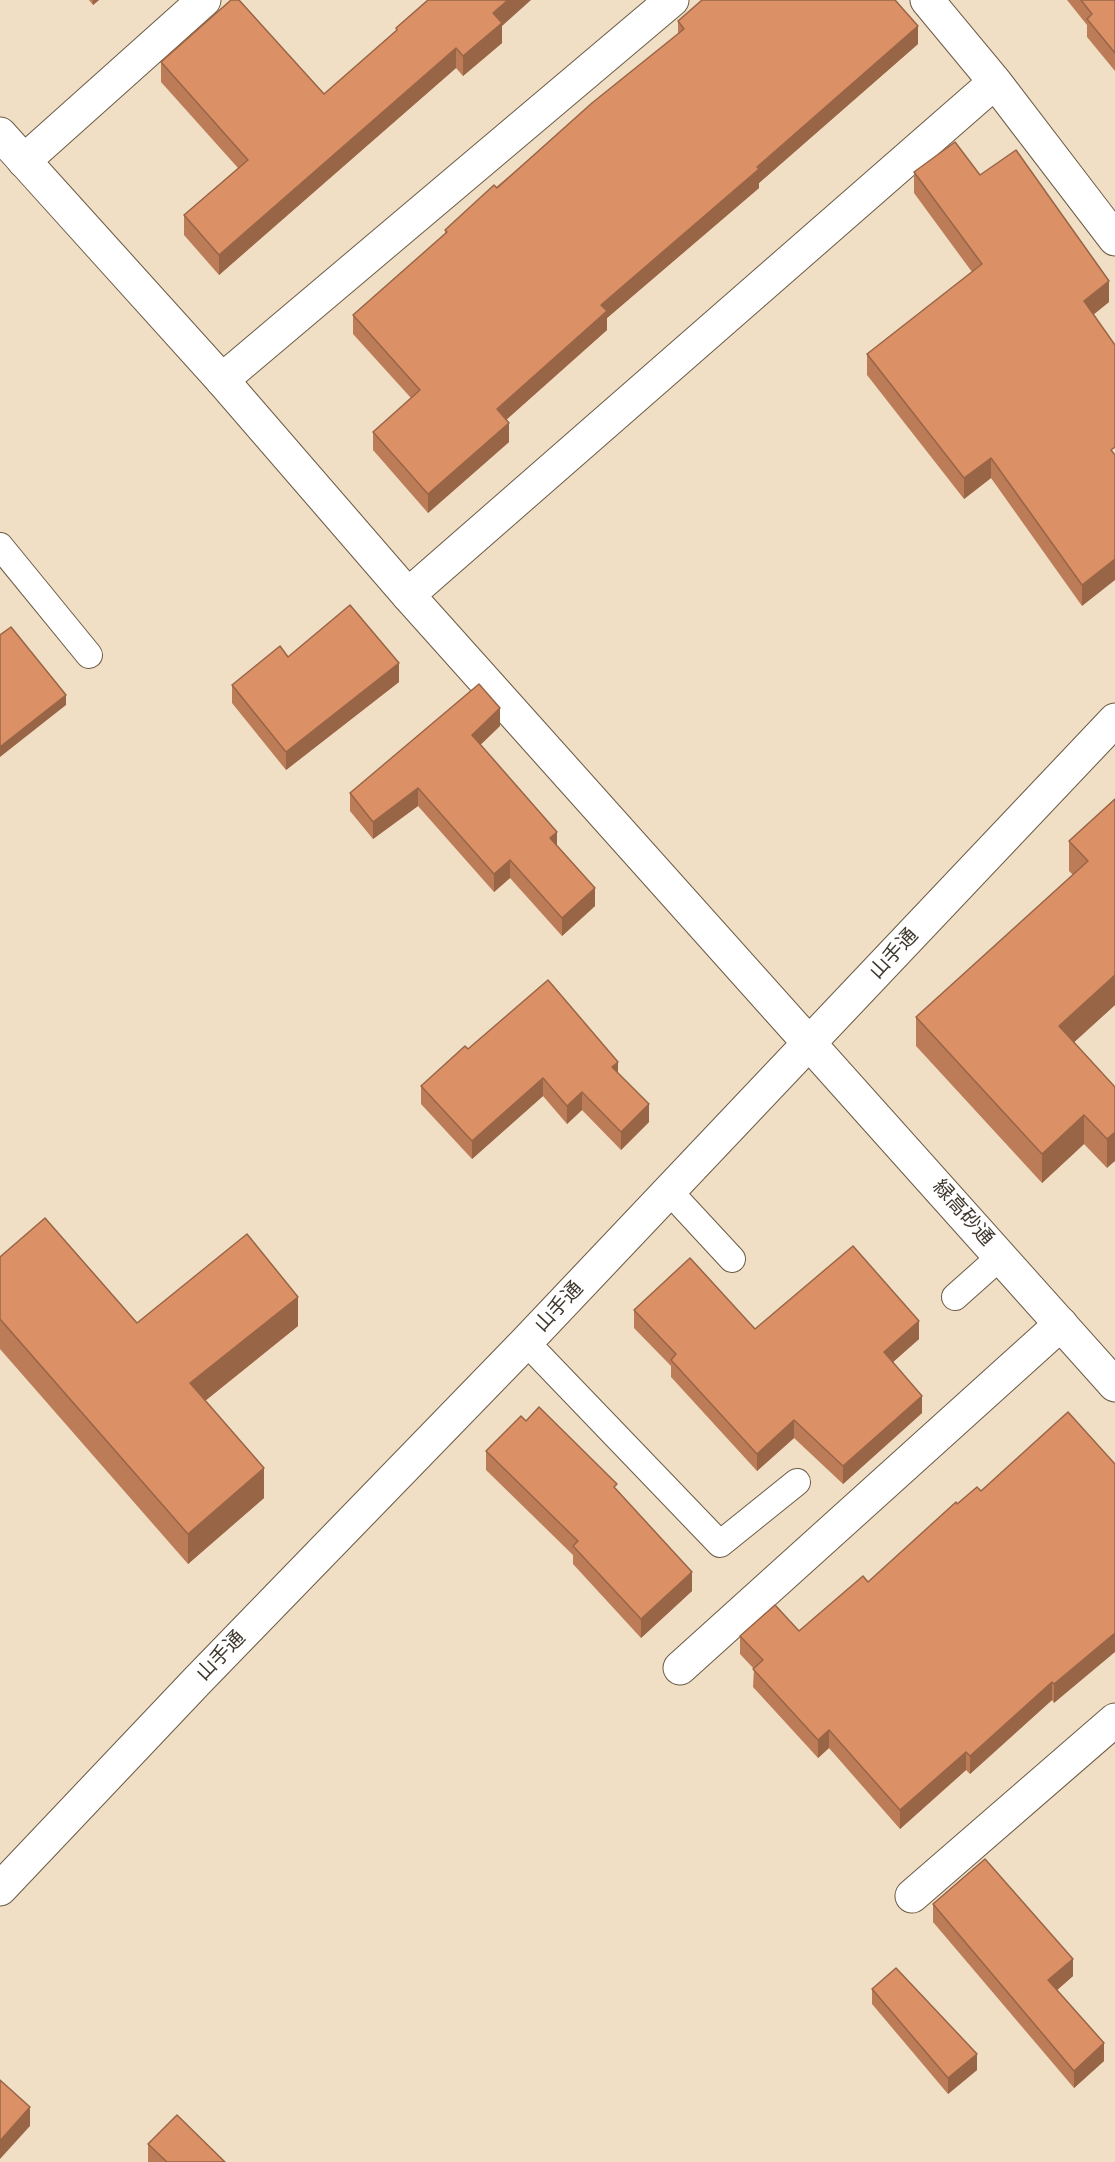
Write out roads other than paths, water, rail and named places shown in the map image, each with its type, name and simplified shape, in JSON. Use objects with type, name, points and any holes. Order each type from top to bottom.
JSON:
[{"type":"street","points":[[24,161],[204,0]]},
{"type":"street","points":[[222,380],[672,0]]},
{"type":"street","points":[[927,0],[994,82],[1115,239]]},
{"type":"street","points":[[408,595],[994,82]]},
{"type":"street","name":"緑高砂通","points":[[0,134],[222,380],[408,595],[1115,1384]]},
{"type":"street","name":"山手通","points":[[0,1890],[206,1672],[526,1342],[1115,720]]},
{"type":"street","points":[[680,1668],[1061,1324]]},
{"type":"street","points":[[912,1896],[1115,1720]]},
{"type":"lane","points":[[0,546],[89,655]]},
{"type":"lane","points":[[669,1191],[732,1259]]},
{"type":"lane","points":[[955,1297],[1001,1256]]},
{"type":"lane","points":[[526,1342],[720,1544],[798,1482]]}]
